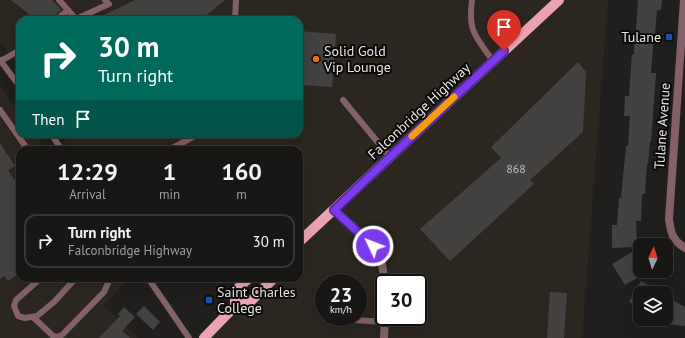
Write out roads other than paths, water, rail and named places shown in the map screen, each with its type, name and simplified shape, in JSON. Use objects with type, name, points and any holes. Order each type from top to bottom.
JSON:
[{"type":"main road","name":"Falconbridge Highway","points":[[303,238],[559,0]]},
{"type":"main road","points":[[235,306],[235,292],[245,282]]},
{"type":"main road","points":[[204,338],[235,306],[250,302],[270,282]]},
{"type":"street","name":"Tulane Avenue","points":[[684,0],[681,95],[670,219],[671,231],[674,238],[685,248]]},
{"type":"street","points":[[334,210],[373,246],[382,264],[384,274]]},
{"type":"street","points":[[384,338],[385,326]]},
{"type":"lane","points":[[59,0],[73,16]]},
{"type":"lane","points":[[82,16],[108,4],[105,0]]},
{"type":"lane","points":[[235,16],[236,0]]},
{"type":"lane","points":[[472,0],[472,26],[475,34],[493,61]]},
{"type":"lane","points":[[61,16],[68,10]]},
{"type":"lane","points":[[16,52],[0,61],[16,83]]},
{"type":"lane","points":[[343,100],[390,157]]},
{"type":"lane","points":[[0,110],[16,133]]},
{"type":"lane","points":[[176,146],[190,138]]},
{"type":"lane","points":[[36,282],[16,300],[14,306],[18,316],[26,318],[37,316],[54,302],[72,282]]},
{"type":"lane","points":[[33,317],[53,336],[57,337],[62,335],[104,292],[108,282]]},
{"type":"lane","points":[[151,282],[189,338]]},
{"type":"place","name":"Tulane","points":[[669,37]]},
{"type":"place","name":"Solid Gold Vip Lounge","points":[[316,59]]},
{"type":"place","name":"Saint Charles College","points":[[209,300]]}]
